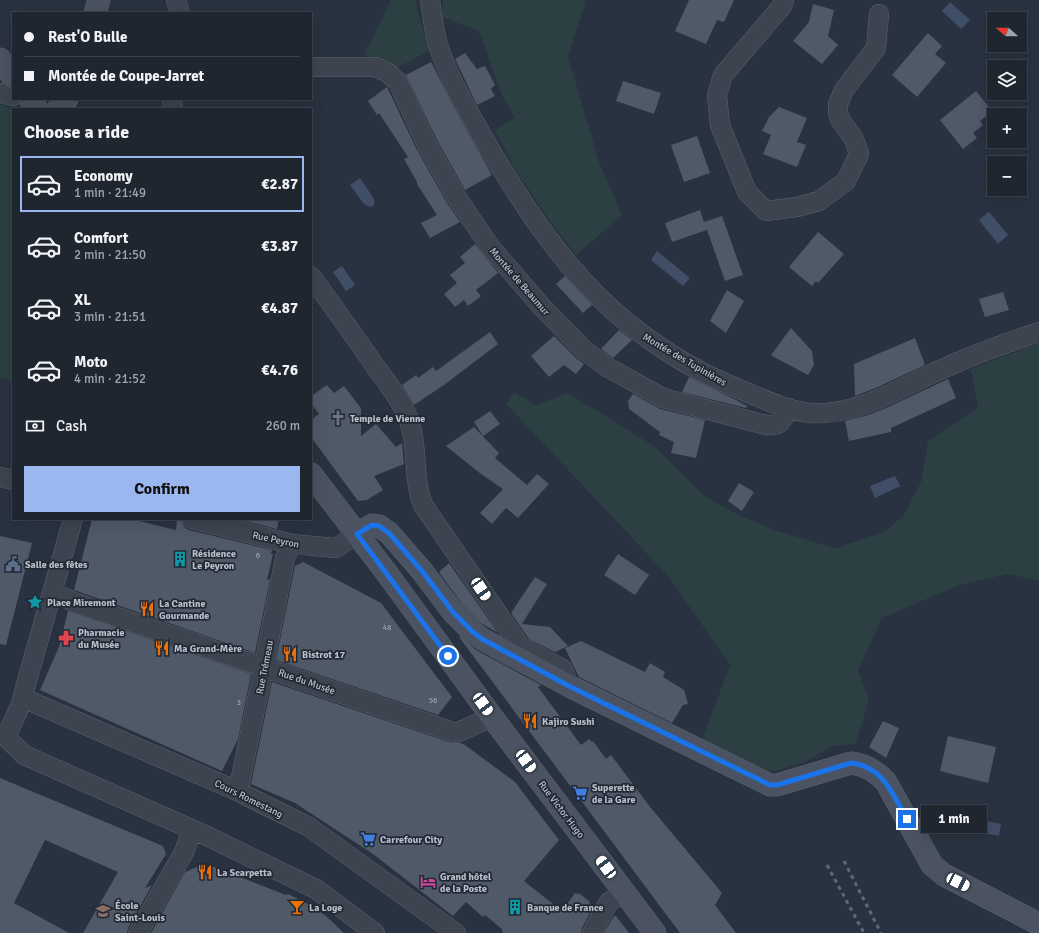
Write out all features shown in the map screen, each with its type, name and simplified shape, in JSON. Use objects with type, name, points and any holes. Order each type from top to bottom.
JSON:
[{"type":"main road","points":[[95,12],[99,0]]},
{"type":"main road","points":[[0,59],[12,76]]},
{"type":"main road","points":[[30,100],[36,108]]},
{"type":"main road","points":[[59,108],[66,100]]},
{"type":"main road","name":"Rue Victor Hugo","points":[[312,475],[655,933]]},
{"type":"main road","points":[[357,534],[372,525],[379,526],[389,533],[422,571],[453,612],[473,632],[493,646],[569,686],[770,785],[777,785],[851,763],[860,764],[868,768],[878,774],[886,782],[932,865],[944,875],[1039,924]]},
{"type":"street","points":[[176,0],[180,12]]},
{"type":"street","name":"Montée des Tupinières","points":[[430,0],[438,45],[447,69],[460,96],[512,185],[557,249],[585,282],[617,314],[638,332],[682,360],[733,387],[770,402],[810,413],[832,412],[866,404],[949,366],[1039,332]]},
{"type":"street","points":[[784,0],[782,6],[723,75],[717,95],[720,125],[747,192],[766,211],[797,208],[819,201],[846,181],[859,154],[854,139],[840,120],[838,104],[844,90],[876,48],[879,14]]},
{"type":"street","name":"Montée de Beaumur","points":[[312,68],[376,67],[388,73],[398,82],[426,143],[458,198],[491,248],[542,307],[584,350],[607,367],[663,398],[766,425],[774,426],[780,424],[789,408]]},
{"type":"street","points":[[0,93],[12,96]]},
{"type":"street","points":[[312,277],[388,385],[408,418],[412,430],[419,494],[423,505],[520,646],[563,669],[569,686]]},
{"type":"street","points":[[0,477],[12,480]]},
{"type":"street","points":[[73,520],[21,704],[3,736],[24,755],[192,830],[316,889],[375,933]]},
{"type":"street","name":"Rue Peyron","points":[[196,520],[292,544],[336,548],[357,534]]},
{"type":"street","name":"Rue Trémeau","points":[[235,790],[240,782],[285,558],[292,544]]},
{"type":"street","name":"Rue du Musée","points":[[53,592],[76,603],[264,666],[456,733],[492,716]]},
{"type":"street","name":"Cours Romestang","points":[[22,698],[235,790],[309,827],[456,933]]},
{"type":"street","points":[[138,933],[184,852],[192,830]]},
{"type":"street","points":[[592,933],[608,904],[624,891]]},
{"type":"shaded area","points":[[391,0],[415,0],[429,51],[393,70],[376,58],[364,55]]},
{"type":"shaded area","points":[[443,0],[585,0],[568,57],[599,162],[622,215],[576,255],[549,220],[516,171],[495,130],[515,118],[502,96],[479,31],[442,17]]},
{"type":"shaded area","points":[[0,104],[8,106],[12,112],[12,382],[0,378]]},
{"type":"shaded area","points":[[1039,343],[1039,581],[1008,574],[959,585],[882,618],[858,671],[869,699],[856,744],[831,746],[805,762],[775,771],[766,770],[701,743],[730,665],[668,576],[506,404],[514,392],[536,405],[568,393],[657,448],[704,496],[743,517],[774,530],[835,548],[885,532],[904,515],[921,482],[928,441],[978,408],[971,369]]},
{"type":"water","points":[[950,2],[970,20],[961,29],[942,11]]},
{"type":"water","points":[[360,178],[374,199],[374,205],[371,207],[364,204],[350,185]]},
{"type":"water","points":[[989,212],[1008,235],[998,244],[979,220]]},
{"type":"water","points":[[657,251],[690,278],[683,286],[651,260]]},
{"type":"water","points":[[342,266],[355,285],[346,291],[333,272]]},
{"type":"water","points":[[895,476],[900,486],[875,498],[870,486]]},
{"type":"water","points":[[956,814],[1001,824],[999,836],[953,827]]},
{"type":"building","points":[[689,0],[734,0],[724,22],[717,20],[706,44],[675,31]]},
{"type":"building","points":[[813,4],[834,10],[828,36],[838,45],[822,64],[793,41],[809,22]]},
{"type":"building","points":[[928,33],[942,46],[935,54],[946,63],[917,97],[892,75]]},
{"type":"building","points":[[465,53],[477,69],[485,66],[495,85],[491,89],[495,96],[477,105],[455,59]]},
{"type":"building","points":[[431,62],[492,175],[465,190],[436,138],[406,75]]},
{"type":"building","points":[[623,81],[661,93],[654,114],[616,101]]},
{"type":"building","points":[[387,87],[416,148],[447,203],[460,222],[430,238],[421,223],[437,215],[417,184],[404,159],[408,157],[379,113],[377,115],[368,101]]},
{"type":"building","points":[[976,91],[990,108],[987,108],[987,115],[980,121],[983,125],[973,133],[977,138],[963,149],[940,120]]},
{"type":"building","points":[[779,107],[807,118],[797,142],[806,145],[797,167],[763,154],[771,135],[762,131],[769,117]]},
{"type":"building","points":[[697,136],[710,173],[684,182],[671,145]]},
{"type":"building","points":[[700,210],[704,222],[722,216],[743,275],[725,281],[707,230],[672,242],[665,223]]},
{"type":"building","points":[[818,232],[844,254],[818,283],[816,281],[812,286],[789,267]]},
{"type":"building","points":[[475,244],[498,273],[476,290],[481,296],[468,306],[464,300],[455,307],[444,294],[457,283],[450,275],[465,263],[460,257]]},
{"type":"building","points":[[565,276],[592,305],[583,313],[556,284]]},
{"type":"building","points":[[727,290],[744,301],[726,333],[710,321]]},
{"type":"building","points":[[1003,292],[1009,310],[985,317],[979,299]]},
{"type":"building","points":[[791,328],[812,351],[814,365],[808,375],[771,355]]},
{"type":"building","points":[[619,330],[632,340],[613,358],[601,349]]},
{"type":"building","points":[[490,332],[498,344],[444,385],[414,405],[402,385],[416,375],[418,378],[433,367],[436,371]]},
{"type":"building","points":[[554,336],[584,364],[576,374],[564,365],[549,377],[531,356]]},
{"type":"building","points":[[915,338],[925,365],[855,396],[854,364]]},
{"type":"building","points":[[689,377],[736,400],[747,406],[746,408],[682,392]]},
{"type":"building","points":[[948,379],[956,398],[891,428],[891,432],[849,441],[845,421],[868,415],[886,408]]},
{"type":"building","points":[[327,385],[334,393],[344,386],[361,408],[361,436],[376,424],[396,447],[402,443],[404,464],[374,476],[383,490],[367,500],[358,501],[312,438],[312,419],[319,414],[312,404],[312,395]]},
{"type":"building","points":[[633,394],[660,409],[705,420],[696,458],[671,453],[674,442],[659,435],[660,432],[629,409],[628,401]]},
{"type":"building","points":[[490,411],[500,424],[483,436],[474,422]]},
{"type":"building","points":[[474,427],[499,453],[495,458],[527,485],[537,474],[549,484],[518,518],[506,508],[492,524],[480,513],[503,489],[481,474],[446,446]]},
{"type":"building","points":[[739,483],[754,492],[742,511],[728,501]]},
{"type":"building","points":[[92,520],[135,520],[176,530],[177,520],[181,520],[184,527],[189,530],[272,550],[271,554],[273,554],[267,580],[270,579],[255,653],[74,590]]},
{"type":"building","points":[[241,520],[279,520],[277,529]]},
{"type":"building","name":"Salle des fêtes","points":[[0,536],[32,543],[6,645],[0,644]]},
{"type":"building","points":[[618,554],[649,575],[635,595],[604,575]]},
{"type":"building","points":[[303,562],[381,603],[452,697],[438,715],[276,660],[295,566]]},
{"type":"building","points":[[449,563],[498,633],[481,623],[462,604],[439,572]]},
{"type":"building","points":[[535,577],[547,584],[522,624],[550,627],[568,646],[555,652],[529,639],[511,613]]},
{"type":"building","points":[[68,611],[251,674],[238,739],[222,771],[40,690],[59,647]]},
{"type":"building","points":[[460,636],[476,650],[541,685],[538,687],[581,745],[589,739],[592,742],[593,741],[606,759],[611,755],[651,808],[722,893],[715,905],[736,933],[680,933],[459,637]]},
{"type":"building","points":[[581,641],[645,672],[650,663],[665,672],[663,677],[684,690],[688,704],[683,705],[672,723],[579,677],[565,648]]},
{"type":"building","points":[[272,682],[452,743],[460,743],[465,745],[515,782],[559,840],[524,881],[562,911],[575,893],[579,893],[590,902],[589,903],[593,907],[581,933],[503,933],[502,929],[485,915],[483,917],[466,902],[453,916],[373,854],[295,803],[251,784]]},
{"type":"building","points":[[883,721],[899,728],[886,758],[869,747]]},
{"type":"building","points":[[948,736],[996,747],[988,783],[940,771]]},
{"type":"building","points":[[0,778],[163,846],[166,854],[145,888],[152,885],[128,928],[127,933],[83,933],[118,872],[45,840],[14,903],[69,933],[0,933]]},
{"type":"building","points":[[197,867],[214,867],[286,895],[288,894],[308,904],[326,916],[344,933],[151,933],[185,872]]},
{"type":"building","points":[[614,916],[616,916],[629,933],[604,933]]},
{"type":"railway","points":[[844,861],[881,933]]},
{"type":"railway","points":[[827,865],[864,933]]},
{"type":"place","name":"Temple de Vienne","points":[[338,418]]},
{"type":"place","name":"Résidence Le Peyron","points":[[180,559]]},
{"type":"place","name":"Salle des fêtes","points":[[13,564]]},
{"type":"place","name":"Place Miremont","points":[[35,602]]},
{"type":"place","name":"La Cantine Gourmande","points":[[147,609]]},
{"type":"place","name":"Pharmacie du Musée","points":[[66,638]]},
{"type":"place","name":"Ma Grand-Mère","points":[[162,648]]},
{"type":"place","name":"Bistrot 17","points":[[290,654]]},
{"type":"place","name":"Kajiro Sushi","points":[[530,721]]},
{"type":"place","name":"Superette de la Gare","points":[[580,793]]},
{"type":"place","name":"Carrefour City","points":[[368,839]]},
{"type":"place","name":"La Scarpetta","points":[[205,872]]},
{"type":"place","name":"Grand hôtel de la Poste","points":[[428,882]]},
{"type":"place","name":"La Loge","points":[[297,907]]},
{"type":"place","name":"Banque de France","points":[[515,907]]},
{"type":"place","name":"École Saint-Louis","points":[[103,911]]},
{"type":"route","points":[[448,656],[357,534],[372,525],[379,526],[389,533],[422,571],[453,612],[473,632],[493,646],[569,686],[770,785],[777,785],[851,763],[860,764],[878,774],[886,782],[907,819]]}]
